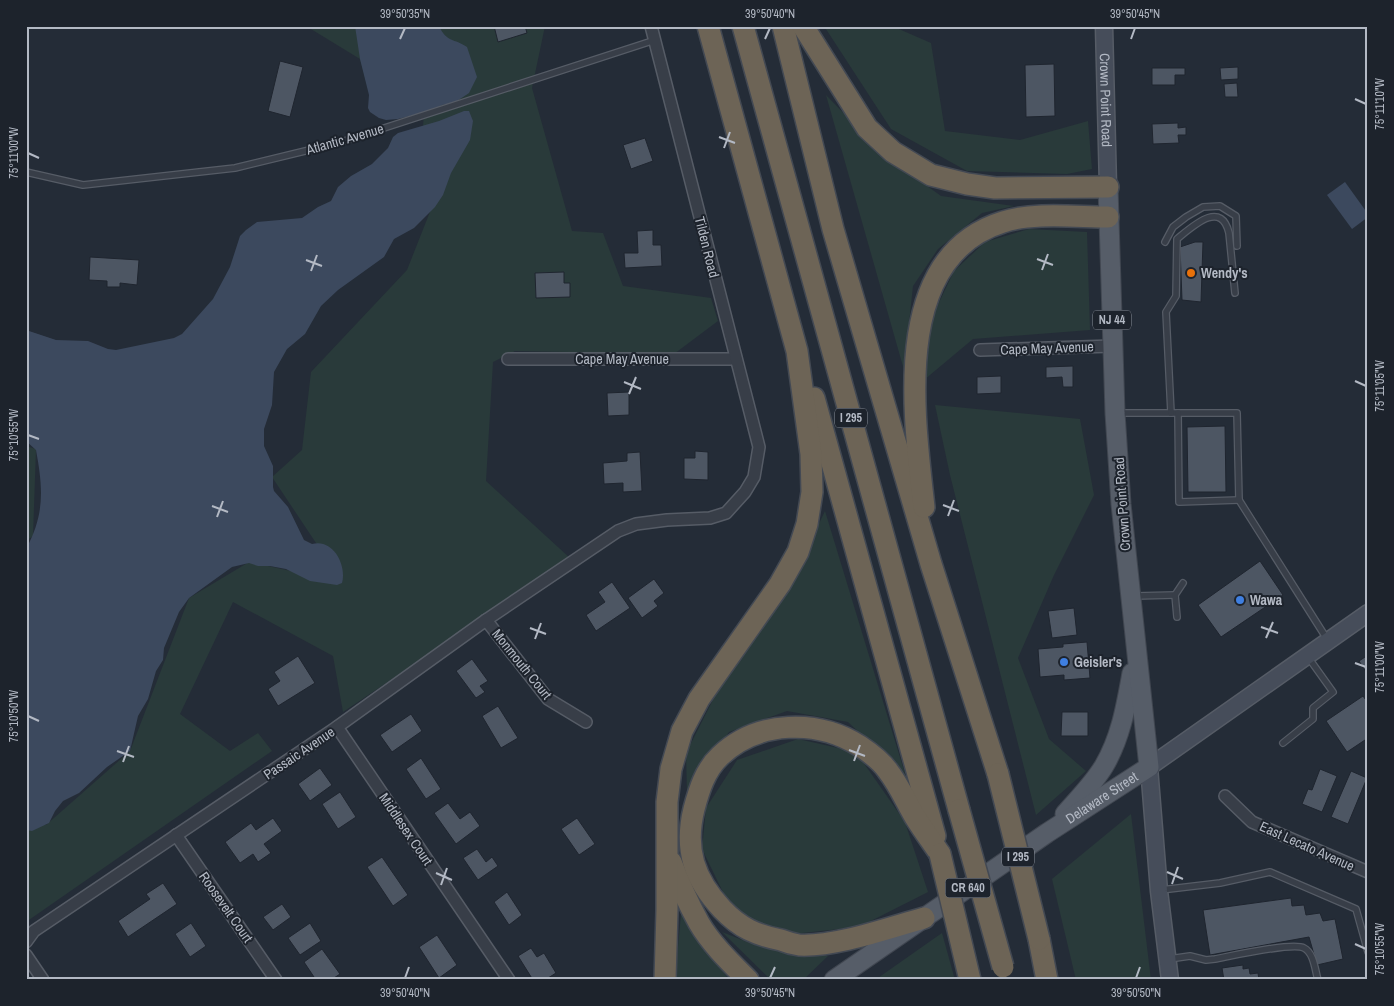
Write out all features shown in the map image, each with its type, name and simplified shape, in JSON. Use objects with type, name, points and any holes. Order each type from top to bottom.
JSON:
[{"type":"highway","points":[[708,26],[796,351],[815,400],[827,442],[940,854],[970,980]]},
{"type":"highway","name":"I 295","points":[[743,26],[1004,973]]},
{"type":"highway","name":"I 295","points":[[783,26],[833,228],[931,564],[998,774],[1047,980]]},
{"type":"highway","points":[[803,26],[867,128],[893,152],[931,175],[967,184],[995,188],[1108,187]]},
{"type":"highway","points":[[931,564],[916,427],[915,381],[919,329],[927,296],[935,279],[955,250],[977,233],[1003,221],[1028,217],[1108,217]]},
{"type":"highway","points":[[665,980],[666,802],[671,770],[682,731],[700,699],[780,584],[798,552],[807,524],[812,492],[811,454],[796,351]]},
{"type":"highway","points":[[924,918],[832,943],[799,944],[756,935],[731,919],[709,896],[699,880],[689,843],[690,824],[700,788],[708,771],[720,756],[735,745],[769,729],[788,726],[825,729],[860,746],[888,770],[940,854]]},
{"type":"highway","points":[[667,852],[680,884],[700,924],[728,960],[748,980]]},
{"type":"main road","name":"Crown Point Road","points":[[1104,26],[1108,217],[1115,413],[1121,504],[1148,766],[1158,891],[1170,980]]},
{"type":"main road","name":"Delaware Street","points":[[834,980],[1368,613]]},
{"type":"main road","points":[[1048,833],[1103,768],[1115,745],[1125,715],[1136,650]]},
{"type":"street","name":"Tilden Road","points":[[571,563],[618,530],[636,524],[710,518],[726,513],[745,492],[754,477],[756,468],[759,447],[752,414],[736,359],[651,26]]},
{"type":"street","name":"Cape May Avenue","points":[[980,350],[1113,346]]},
{"type":"street","name":"Cape May Avenue","points":[[508,358],[736,359]]},
{"type":"street","name":"Passaic Avenue","points":[[26,942],[34,931],[336,727],[486,620],[571,563]]},
{"type":"street","name":"Monmouth Court","points":[[486,620],[548,699],[586,722]]},
{"type":"street","name":"Middlesex Court","points":[[336,727],[510,980]]},
{"type":"street","name":"East Lecato Avenue","points":[[1226,796],[1252,822],[1368,872]]},
{"type":"street","name":"Roosevelt Court","points":[[176,835],[276,980]]},
{"type":"street","points":[[26,955],[43,980]]},
{"type":"lane","name":"Atlantic Avenue","points":[[26,172],[83,185],[235,168],[338,144],[655,40]]},
{"type":"lane","points":[[1165,242],[1173,227],[1186,217],[1203,207],[1220,206],[1236,216],[1237,246]]},
{"type":"lane","points":[[1235,293],[1230,233],[1227,224],[1219,217],[1207,217],[1177,239],[1176,296],[1166,312],[1180,502],[1239,500]]},
{"type":"lane","points":[[1115,413],[1237,412],[1239,500],[1328,641]]},
{"type":"lane","points":[[1177,617],[1175,595],[1183,582]]},
{"type":"lane","points":[[1130,596],[1175,595]]},
{"type":"lane","points":[[1282,743],[1313,719],[1313,708],[1333,692],[1307,656]]},
{"type":"lane","points":[[1158,891],[1220,883],[1270,872],[1356,908],[1368,952]]},
{"type":"lane","points":[[1167,959],[1190,956],[1206,960],[1297,946],[1305,948],[1310,953],[1317,979]]},
{"type":"shaded area","points":[[306,26],[545,26],[532,88],[572,231],[603,233],[623,286],[711,298],[718,321],[674,354],[515,351],[493,362],[486,481],[571,559],[343,712],[333,656],[233,602],[180,714],[230,751],[258,733],[272,751],[26,922],[26,825],[46,825],[130,751],[189,598],[249,562],[342,582],[272,477],[302,450],[311,372],[407,270],[469,113],[422,137],[424,115],[375,115],[360,59]]},
{"type":"shaded area","points":[[824,26],[892,26],[931,43],[945,131],[1020,140],[1088,121],[1092,169],[1067,174],[967,171],[891,129]]},
{"type":"shaded area","points":[[826,95],[884,155],[941,196],[1014,206],[982,213],[938,249],[913,286],[904,370]]},
{"type":"shaded area","points":[[1029,229],[1087,232],[1090,330],[973,339],[924,380],[932,317],[954,271],[985,242]]},
{"type":"shaded area","points":[[935,405],[1080,419],[1094,495],[1054,575],[1018,658],[1049,739],[1086,771],[1036,815],[950,475]]},
{"type":"shaded area","points":[[26,446],[36,449],[33,536],[26,541]]},
{"type":"shaded area","points":[[825,511],[906,777],[848,722],[787,711],[729,732],[687,793],[686,753],[723,680],[791,582]]},
{"type":"shaded area","points":[[798,739],[856,752],[905,822],[928,892],[859,927],[793,934],[734,915],[702,849],[706,808],[737,760]]},
{"type":"shaded area","points":[[1131,814],[1151,980],[1076,980],[1052,879]]},
{"type":"shaded area","points":[[681,914],[727,977],[729,980],[675,980]]},
{"type":"shaded area","points":[[722,932],[755,945],[828,956],[803,980],[771,980]]},
{"type":"shaded area","points":[[942,933],[955,980],[875,980]]},
{"type":"water","points":[[355,26],[439,26],[448,38],[467,47],[477,77],[469,93],[454,103],[442,105],[424,115],[386,120],[379,118],[370,112],[368,108],[369,95],[360,59]]},
{"type":"water","points":[[464,111],[469,111],[473,121],[470,140],[451,173],[443,195],[435,207],[414,228],[394,239],[384,257],[338,290],[321,306],[305,334],[287,349],[274,372],[272,405],[264,429],[264,446],[273,466],[274,491],[288,507],[304,540],[312,544],[320,543],[326,545],[337,554],[342,568],[342,583],[337,585],[310,581],[286,569],[258,566],[249,563],[232,567],[189,598],[179,612],[164,648],[163,660],[156,671],[148,699],[138,716],[130,751],[107,767],[79,793],[63,801],[49,823],[32,831],[26,830],[26,549],[37,524],[41,489],[36,450],[26,441],[26,330],[56,340],[88,341],[116,350],[174,338],[182,334],[213,299],[230,267],[240,236],[246,230],[257,222],[302,218],[331,201],[338,187],[351,176],[372,164],[388,148],[393,137],[398,133],[439,121]]},
{"type":"water","points":[[1345,182],[1368,214],[1368,217],[1352,229],[1327,195]]},
{"type":"building","points":[[494,26],[525,26],[527,33],[498,42]]},
{"type":"building","points":[[280,61],[303,67],[290,117],[268,111]]},
{"type":"building","points":[[1054,64],[1055,116],[1026,117],[1025,65]]},
{"type":"building","points":[[1238,67],[1238,79],[1221,80],[1220,68]]},
{"type":"building","points":[[1152,68],[1185,68],[1185,75],[1175,75],[1175,85],[1152,85]]},
{"type":"building","points":[[1237,83],[1238,97],[1225,97],[1224,84]]},
{"type":"building","points":[[1178,123],[1178,128],[1186,127],[1186,135],[1178,135],[1179,143],[1153,144],[1152,124]]},
{"type":"building","points":[[645,138],[653,161],[631,169],[623,145]]},
{"type":"building","points":[[653,230],[653,245],[661,245],[662,266],[625,268],[624,253],[638,253],[637,231]]},
{"type":"building","name":"Wendy's","points":[[1195,242],[1203,242],[1201,302],[1182,300],[1180,247]]},
{"type":"building","points":[[90,257],[139,260],[137,285],[120,283],[120,287],[107,287],[107,281],[89,280]]},
{"type":"building","points":[[564,272],[564,283],[570,283],[570,297],[536,298],[535,273]]},
{"type":"building","points":[[1073,366],[1073,387],[1063,387],[1062,377],[1046,378],[1046,367]]},
{"type":"building","points":[[1001,376],[1001,393],[977,394],[977,377]]},
{"type":"building","points":[[629,392],[629,415],[608,416],[607,393]]},
{"type":"building","points":[[1225,426],[1226,492],[1188,492],[1187,427]]},
{"type":"building","points":[[695,451],[708,452],[708,480],[684,479],[684,458],[695,458]]},
{"type":"building","points":[[640,452],[642,491],[623,492],[623,483],[604,484],[603,463],[627,461],[627,453]]},
{"type":"building","name":"Wawa","points":[[1260,561],[1283,595],[1221,637],[1198,605]]},
{"type":"building","points":[[654,579],[664,593],[654,601],[658,606],[642,618],[628,598]]},
{"type":"building","points":[[612,582],[630,608],[596,631],[586,615],[605,602],[598,592]]},
{"type":"building","points":[[1074,608],[1077,635],[1052,638],[1048,611]]},
{"type":"building","name":"Geisler's","points":[[1087,642],[1090,678],[1064,680],[1064,675],[1040,677],[1038,649],[1063,647],[1063,644]]},
{"type":"building","points":[[1368,655],[1368,675],[1359,661]]},
{"type":"building","points":[[298,656],[315,683],[278,706],[268,689],[280,681],[274,672]]},
{"type":"building","points":[[472,659],[488,681],[480,686],[485,692],[476,698],[456,671]]},
{"type":"building","points":[[1363,696],[1368,703],[1368,738],[1347,752],[1326,721]]},
{"type":"building","points":[[498,706],[518,738],[501,748],[482,716]]},
{"type":"building","points":[[1062,712],[1088,712],[1088,736],[1061,736]]},
{"type":"building","points":[[411,714],[422,731],[392,752],[380,735]]},
{"type":"building","points":[[421,758],[441,789],[426,799],[406,769]]},
{"type":"building","points":[[320,768],[332,785],[310,801],[298,784]]},
{"type":"building","points":[[1320,769],[1337,776],[1322,812],[1302,804],[1308,789],[1312,790]]},
{"type":"building","points":[[1351,771],[1367,778],[1348,824],[1331,817]]},
{"type":"building","points":[[340,792],[356,817],[338,829],[322,804]]},
{"type":"building","points":[[448,803],[460,819],[470,812],[480,826],[456,844],[434,813]]},
{"type":"building","points":[[273,818],[282,831],[264,844],[271,853],[258,862],[253,854],[240,863],[225,842],[251,823],[256,830]]},
{"type":"building","points":[[577,818],[595,844],[579,855],[561,829]]},
{"type":"building","points":[[477,849],[486,862],[492,857],[498,866],[478,880],[463,858]]},
{"type":"building","points":[[382,857],[408,895],[393,906],[367,867]]},
{"type":"building","points":[[163,883],[177,904],[128,937],[118,921],[150,899],[146,894]]},
{"type":"building","points":[[507,892],[522,915],[509,925],[494,902]]},
{"type":"building","points":[[1291,898],[1292,906],[1304,905],[1306,915],[1320,913],[1323,921],[1335,919],[1343,959],[1317,965],[1309,937],[1210,955],[1203,910]]},
{"type":"building","points":[[282,904],[291,917],[273,930],[263,917]]},
{"type":"building","points":[[191,923],[206,946],[190,957],[175,934]]},
{"type":"building","points":[[310,923],[321,941],[300,955],[288,938]]},
{"type":"building","points":[[437,935],[457,965],[439,978],[419,947]]},
{"type":"building","points":[[531,948],[537,957],[544,953],[556,973],[545,980],[533,980],[518,956]]},
{"type":"building","points":[[322,949],[340,974],[331,980],[316,980],[304,962]]},
{"type":"building","points":[[1243,965],[1243,969],[1249,968],[1250,974],[1258,973],[1259,980],[1224,980],[1222,968]]},
{"type":"place","name":"Wendy's","points":[[1191,273]]},
{"type":"place","name":"Wawa","points":[[1240,600]]},
{"type":"place","name":"Geisler's","points":[[1064,662]]}]
